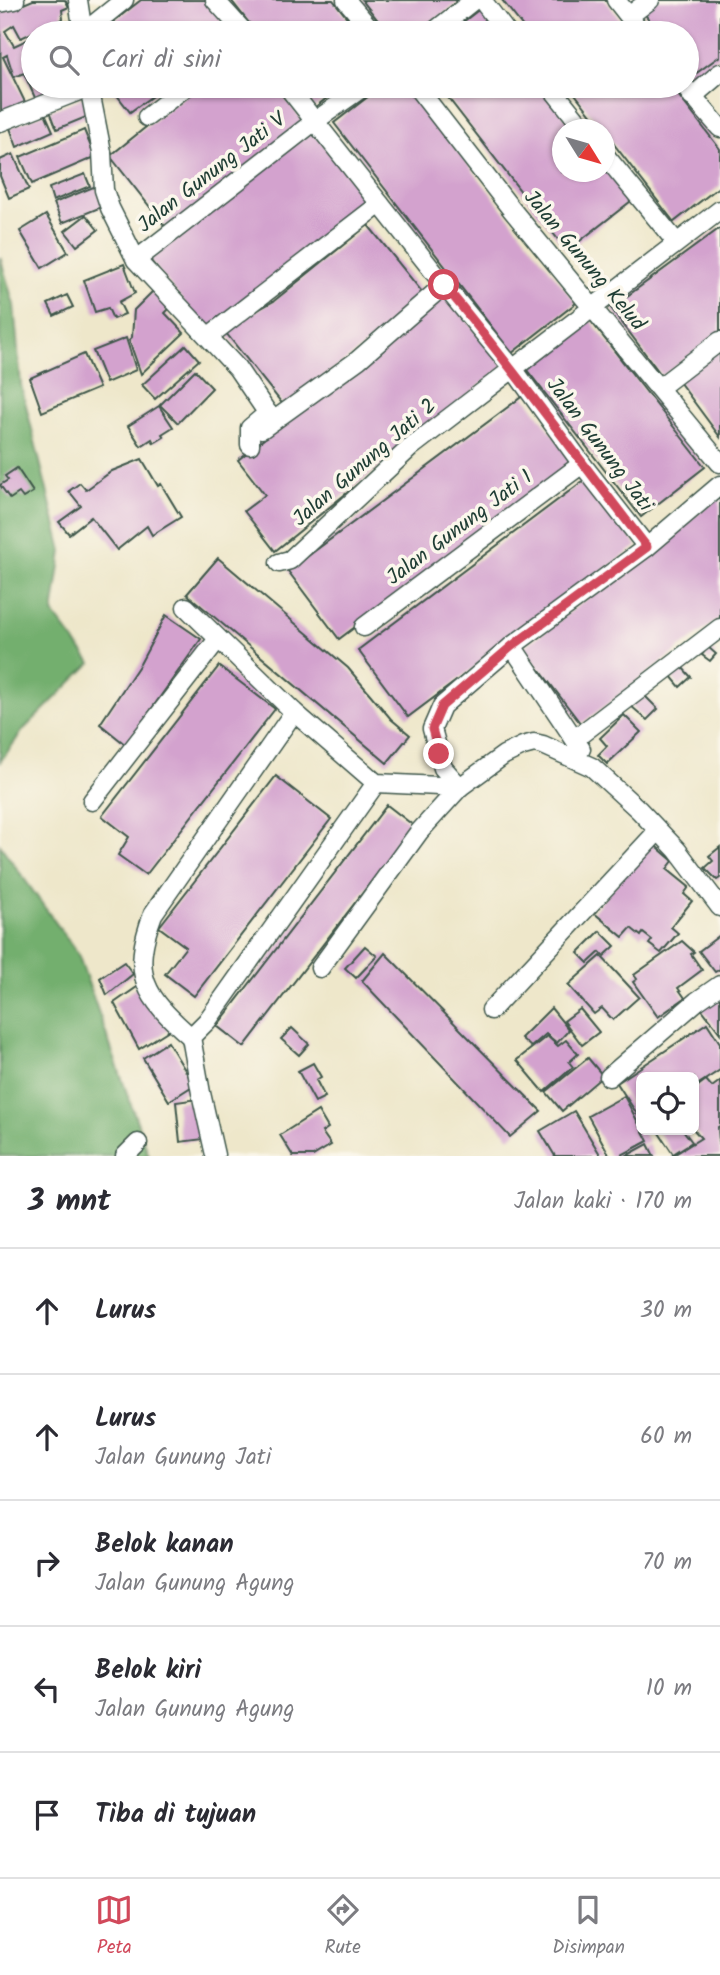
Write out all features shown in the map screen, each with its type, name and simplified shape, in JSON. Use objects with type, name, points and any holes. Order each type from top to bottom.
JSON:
[{"type":"street","points":[[0,3],[15,0]]},
{"type":"street","points":[[79,0],[82,21]]},
{"type":"street","points":[[98,21],[124,0]]},
{"type":"street","points":[[215,0],[234,21]]},
{"type":"street","points":[[346,0],[364,21]]},
{"type":"street","points":[[447,21],[474,0]]},
{"type":"street","points":[[482,0],[498,21]]},
{"type":"street","points":[[616,0],[633,21]]},
{"type":"street","points":[[629,16],[650,0]]},
{"type":"street","points":[[699,85],[720,73]]},
{"type":"street","points":[[0,122],[59,98]]},
{"type":"street","points":[[91,98],[102,152],[103,190],[136,260],[237,368],[268,421]]},
{"type":"street","points":[[146,117],[171,98]]},
{"type":"street","name":"Jalan Gunung Jati","points":[[297,98],[514,370],[582,464],[647,547]]},
{"type":"street","name":"Jalan Gunung Jati V","points":[[136,260],[348,98]]},
{"type":"street","name":"Jalan Gunung Kelud","points":[[425,98],[512,210],[720,463]]},
{"type":"street","points":[[560,98],[576,119]]},
{"type":"street","points":[[694,98],[720,128]]},
{"type":"street","points":[[615,168],[676,243]]},
{"type":"street","points":[[209,336],[380,204]]},
{"type":"street","name":"Jalan Gunung Jati 2","points":[[279,563],[290,560],[411,447],[720,210]]},
{"type":"street","points":[[250,445],[250,428],[268,421],[318,390],[401,325],[444,285]]},
{"type":"street","points":[[660,387],[720,341]]},
{"type":"street","name":"Jalan Gunung Jati 1","points":[[364,627],[582,464]]},
{"type":"street","points":[[460,787],[443,768],[432,729],[442,706],[512,646],[647,547],[720,485]]},
{"type":"street","points":[[186,607],[294,712],[376,783],[460,787]]},
{"type":"street","points":[[576,738],[720,628]]},
{"type":"street","points":[[92,801],[218,639]]},
{"type":"street","points":[[512,646],[576,738],[592,767],[677,850],[720,907]]},
{"type":"street","points":[[215,1155],[191,1037],[169,1017],[148,990],[141,958],[145,935],[153,914],[294,712]]},
{"type":"street","points":[[320,968],[419,832],[460,787],[504,755],[534,743],[592,767]]},
{"type":"street","points":[[191,1037],[207,1021],[376,783]]},
{"type":"street","points":[[491,1010],[658,831]]},
{"type":"street","points":[[609,1077],[697,1001],[720,985]]},
{"type":"street","points":[[125,1156],[138,1143]]},
{"type":"green space","points":[[0,257],[14,305],[21,385],[62,551],[53,613],[91,663],[24,729],[0,762]]},
{"type":"green space","points":[[0,845],[78,954],[149,1156],[0,1156]]},
{"type":"building","points":[[33,0],[65,0],[69,7],[62,10],[63,19],[59,21],[21,21],[21,38],[14,25],[5,31],[14,46],[21,43],[21,74],[14,77],[7,55],[3,57],[25,102],[1,113],[0,6],[4,5],[7,11]]},
{"type":"building","points":[[141,0],[207,0],[224,21],[114,21]]},
{"type":"building","points":[[231,0],[333,0],[350,21],[248,21]]},
{"type":"building","points":[[362,0],[461,0],[434,21],[379,21]]},
{"type":"building","points":[[502,0],[605,0],[622,21],[519,21]]},
{"type":"building","points":[[654,0],[720,0],[720,56],[699,71],[699,21],[650,21],[641,9]]},
{"type":"building","points":[[481,8],[491,21],[464,21]]},
{"type":"building","points":[[84,98],[91,115],[57,129],[50,111]]},
{"type":"building","points":[[119,98],[149,98],[130,112]]},
{"type":"building","points":[[182,98],[285,98],[303,121],[168,230],[110,156]]},
{"type":"building","points":[[306,98],[327,98],[314,108]]},
{"type":"building","points":[[366,98],[416,98],[576,303],[512,353],[334,123]]},
{"type":"building","points":[[448,98],[551,98],[567,119],[552,119],[552,182],[615,180],[631,201],[567,251]]},
{"type":"building","points":[[578,98],[680,98],[720,149],[720,186],[674,222],[615,146],[615,119],[594,119]]},
{"type":"building","points":[[45,113],[53,131],[17,147],[10,128]]},
{"type":"building","points":[[84,130],[95,157],[32,184],[20,157]]},
{"type":"building","points":[[312,130],[371,203],[209,333],[150,260]]},
{"type":"building","points":[[13,154],[29,189],[9,198],[0,176],[0,160]]},
{"type":"building","points":[[85,174],[90,186],[53,201],[49,188]]},
{"type":"building","points":[[96,186],[104,206],[62,223],[54,203]]},
{"type":"building","points":[[46,215],[68,252],[42,268],[20,231]]},
{"type":"building","points":[[86,215],[98,230],[77,246],[65,231]]},
{"type":"building","points":[[368,225],[427,298],[285,407],[226,333],[247,316],[274,301]]},
{"type":"building","points":[[720,228],[720,333],[662,376],[611,308]]},
{"type":"building","points":[[124,264],[135,293],[119,302],[125,314],[113,319],[108,308],[95,312],[84,280]]},
{"type":"building","points":[[153,291],[170,308],[165,313],[184,333],[141,374],[129,340],[132,337],[134,310]]},
{"type":"building","points":[[445,293],[504,366],[275,551],[244,511],[265,495],[238,460]]},
{"type":"building","points":[[67,295],[73,307],[54,316],[48,304]]},
{"type":"building","points":[[590,320],[705,467],[641,517],[527,370]]},
{"type":"building","points":[[126,338],[136,370],[106,383],[93,351]]},
{"type":"building","points":[[186,345],[199,360],[155,399],[142,385]]},
{"type":"building","points":[[720,347],[720,437],[677,379]]},
{"type":"building","points":[[84,354],[99,388],[42,412],[30,378]]},
{"type":"building","points":[[195,370],[212,388],[178,423],[160,405]]},
{"type":"building","points":[[524,395],[574,463],[339,639],[288,571]]},
{"type":"building","points":[[159,406],[173,427],[154,443],[152,439],[141,446],[128,426]]},
{"type":"building","points":[[142,459],[181,517],[152,535],[147,526],[117,550],[91,517],[69,534],[59,522],[81,506],[69,491],[80,483],[86,490],[112,471]]},
{"type":"building","points":[[17,468],[33,492],[23,498],[19,493],[10,499],[0,485],[8,480],[5,476]]},
{"type":"building","points":[[587,478],[637,546],[408,717],[358,650]]},
{"type":"building","points":[[720,497],[720,618],[581,724],[523,648]]},
{"type":"building","points":[[218,558],[348,668],[391,719],[410,735],[387,763],[187,594]]},
{"type":"building","points":[[166,615],[201,639],[126,745],[100,724],[140,664]]},
{"type":"building","points":[[708,647],[716,654],[710,661],[702,655]]},
{"type":"building","points":[[219,666],[275,709],[146,875],[118,855],[129,837],[102,816]]},
{"type":"building","points":[[681,666],[691,677],[680,687],[670,675]]},
{"type":"building","points":[[643,694],[658,709],[647,720],[631,706]]},
{"type":"building","points":[[624,715],[641,732],[607,764],[598,755],[607,746],[600,738]]},
{"type":"building","points":[[276,776],[331,819],[194,996],[165,974],[186,947],[159,927]]},
{"type":"building","points":[[387,805],[414,826],[244,1047],[217,1026]]},
{"type":"building","points":[[651,842],[673,861],[667,869],[689,887],[684,894],[692,901],[671,927],[678,933],[661,953],[649,944],[652,940],[643,933],[641,936],[631,928],[623,937],[593,912]]},
{"type":"building","points":[[720,847],[720,878],[717,880],[705,868],[713,861],[709,856]]},
{"type":"building","points":[[600,931],[615,946],[604,956],[600,952],[588,963],[578,953]]},
{"type":"building","points":[[720,935],[720,969],[715,972],[699,951]]},
{"type":"building","points":[[682,941],[694,952],[691,954],[702,970],[678,988],[685,998],[658,1017],[633,982],[637,979],[634,975]]},
{"type":"building","points":[[365,946],[377,956],[356,978],[345,968]]},
{"type":"building","points":[[385,953],[541,1111],[510,1137],[362,981]]},
{"type":"building","points":[[601,956],[639,997],[613,1020],[602,1008],[594,1014],[568,985]]},
{"type":"building","points":[[124,962],[133,974],[107,995],[100,978]]},
{"type":"building","points":[[140,985],[169,1030],[139,1049],[114,1003]]},
{"type":"building","points":[[720,988],[720,1033],[698,1004]]},
{"type":"building","points":[[551,1008],[569,1030],[557,1043],[546,1034],[531,1047],[521,1038]]},
{"type":"building","points":[[580,1009],[599,1032],[582,1045],[564,1021]]},
{"type":"building","points":[[707,1023],[720,1043],[720,1070],[699,1084],[699,1072],[636,1072],[636,1112],[617,1083]]},
{"type":"building","points":[[292,1028],[309,1044],[299,1055],[281,1039]]},
{"type":"building","points":[[547,1036],[558,1046],[566,1040],[578,1054],[569,1062],[573,1067],[544,1092],[517,1060]]},
{"type":"building","points":[[168,1042],[194,1085],[169,1101],[143,1058]]},
{"type":"building","points":[[588,1058],[603,1076],[562,1111],[546,1092]]},
{"type":"building","points":[[313,1063],[321,1077],[316,1080],[325,1097],[315,1102],[298,1071]]},
{"type":"building","points":[[706,1080],[712,1087],[720,1081],[720,1156],[672,1156],[701,1138],[698,1135],[699,1085]]},
{"type":"building","points":[[624,1096],[636,1118],[636,1135],[645,1135],[648,1141],[620,1156],[610,1156],[588,1116]]},
{"type":"building","points":[[198,1099],[204,1139],[180,1142],[176,1102]]},
{"type":"building","points":[[318,1111],[328,1128],[322,1132],[331,1145],[313,1156],[293,1156],[280,1135]]},
{"type":"building","points":[[574,1111],[601,1156],[555,1156],[540,1131]]},
{"type":"building","points":[[660,1135],[687,1135],[692,1142],[673,1154]]},
{"type":"building","points":[[648,1144],[654,1156],[626,1156]]},
{"type":"route","points":[[439,754],[432,729],[442,706],[512,646],[647,547],[582,464],[514,370],[444,285]]}]
